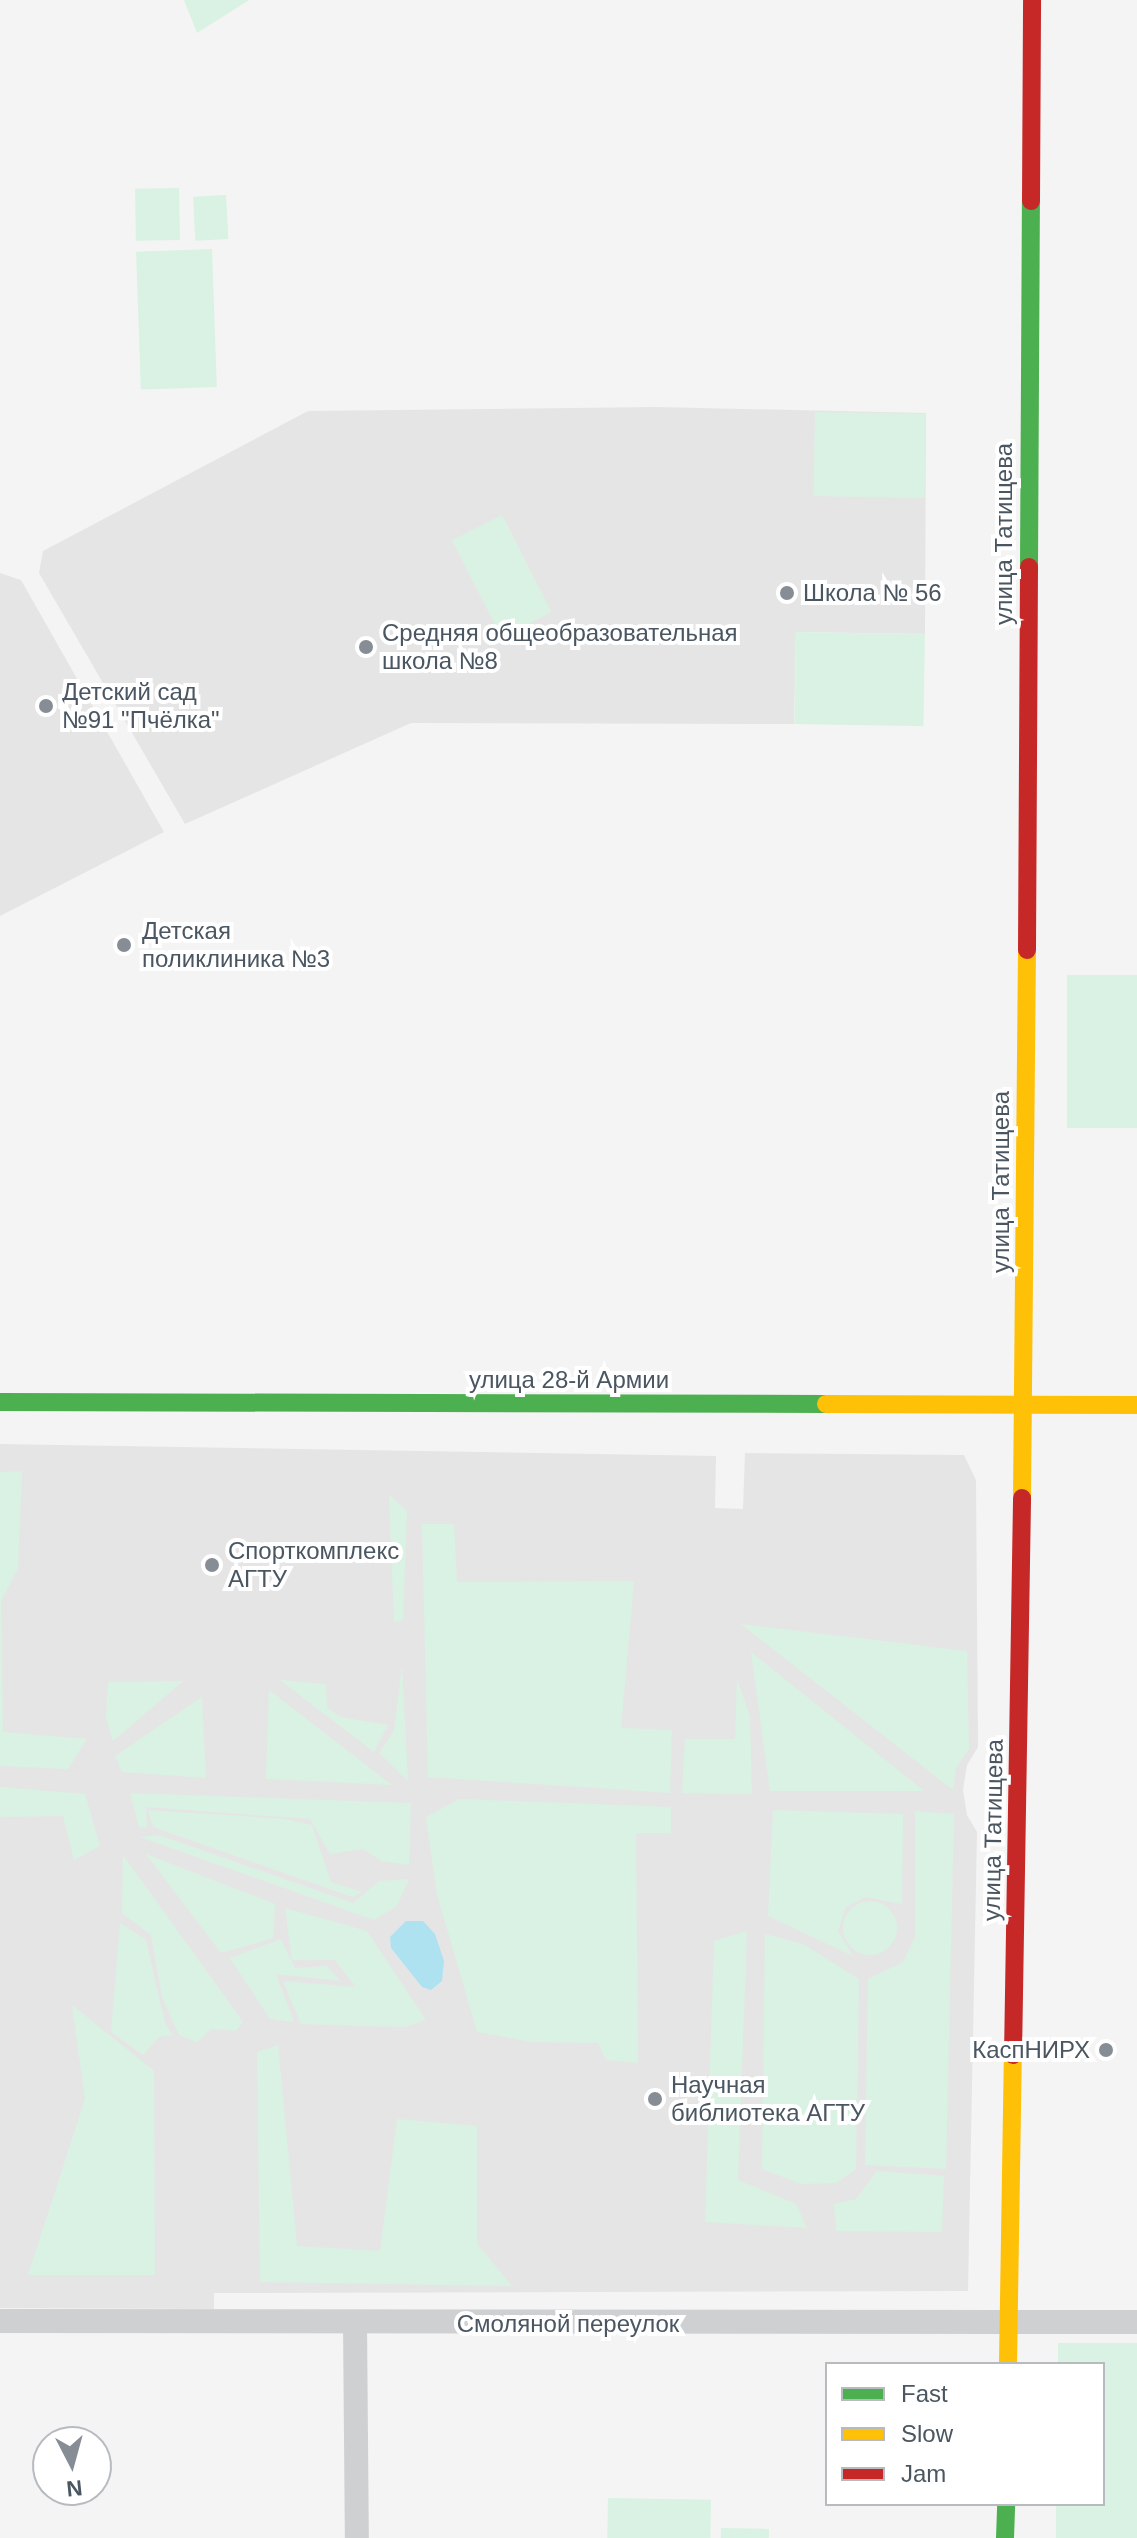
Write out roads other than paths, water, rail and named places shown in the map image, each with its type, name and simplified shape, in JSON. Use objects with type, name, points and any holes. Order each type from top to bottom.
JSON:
[{"type":"main road","name":"улица Татищева","points":[[1008,2362],[1024,1405],[1032,0]]},
{"type":"main road","name":"улица 28-й Армии","points":[[0,1402],[1137,1405]]},
{"type":"main road","points":[[1005,2538],[1006,2506]]},
{"type":"street","name":"Смоляной переулок","points":[[0,2321],[355,2324],[1137,2322]]},
{"type":"street","points":[[355,2324],[357,2538]]},
{"type":"water","points":[[406,1921],[423,1921],[435,1934],[444,1961],[442,1981],[431,1990],[422,1987],[391,1948],[390,1937]]},
{"type":"place","name":"Школа № 56","points":[[787,593]]},
{"type":"place","name":"Средняя общеобразовательная школа №8","points":[[366,647]]},
{"type":"place","name":"Детский сад №91 \"Пчёлка\"","points":[[46,706]]},
{"type":"place","name":"Детская поликлиника №3","points":[[124,945]]},
{"type":"place","name":"Спорткомплекс АГТУ","points":[[212,1565]]},
{"type":"place","name":"КаспНИРХ","points":[[1106,2050]]},
{"type":"place","name":"Научная библиотека АГТУ","points":[[655,2099]]}]
